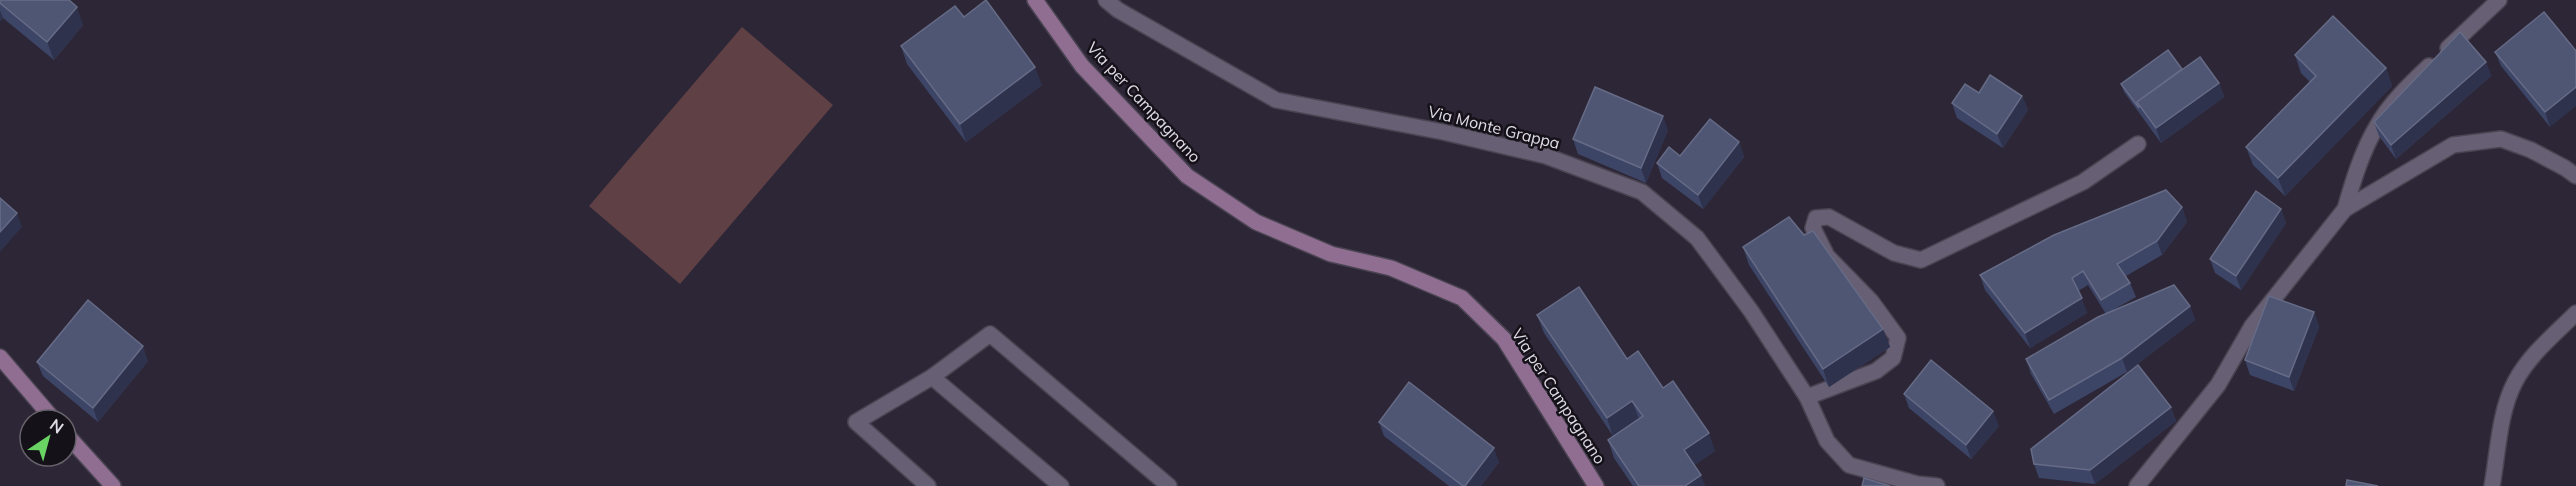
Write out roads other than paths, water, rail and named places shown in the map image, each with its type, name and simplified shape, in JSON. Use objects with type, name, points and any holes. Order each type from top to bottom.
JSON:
[{"type":"street","name":"Via per Campagnano","points":[[1035,0],[1082,66],[1187,176],[1256,222],[1331,254],[1391,268],[1462,298],[1504,339],[1596,486]]},
{"type":"street","name":"Via Monte Grappa","points":[[1106,0],[1118,10],[1276,100],[1443,132],[1546,156],[1642,192],[1697,238],[1751,311],[1807,397],[1827,441],[1849,465],[1917,484],[1937,486]]},
{"type":"street","points":[[2345,209],[2353,180],[2377,125],[2406,88],[2499,0]]},
{"type":"street","points":[[2137,486],[2218,386],[2252,326],[2345,209],[2453,145],[2501,139],[2531,150],[2576,176]]},
{"type":"street","points":[[1807,397],[1876,370],[1893,358],[1898,338],[1871,301],[1827,256],[1813,228],[1816,218],[1829,217],[1894,253],[1921,260],[2083,182],[2138,144]]},
{"type":"street","points":[[2492,486],[2504,416],[2514,383],[2529,360],[2576,313]]},
{"type":"street","points":[[928,486],[856,422],[932,377],[990,334],[1169,486]]},
{"type":"street","points":[[0,357],[44,408]]},
{"type":"street","points":[[932,377],[1061,486]]},
{"type":"street","points":[[78,447],[113,486]]}]
